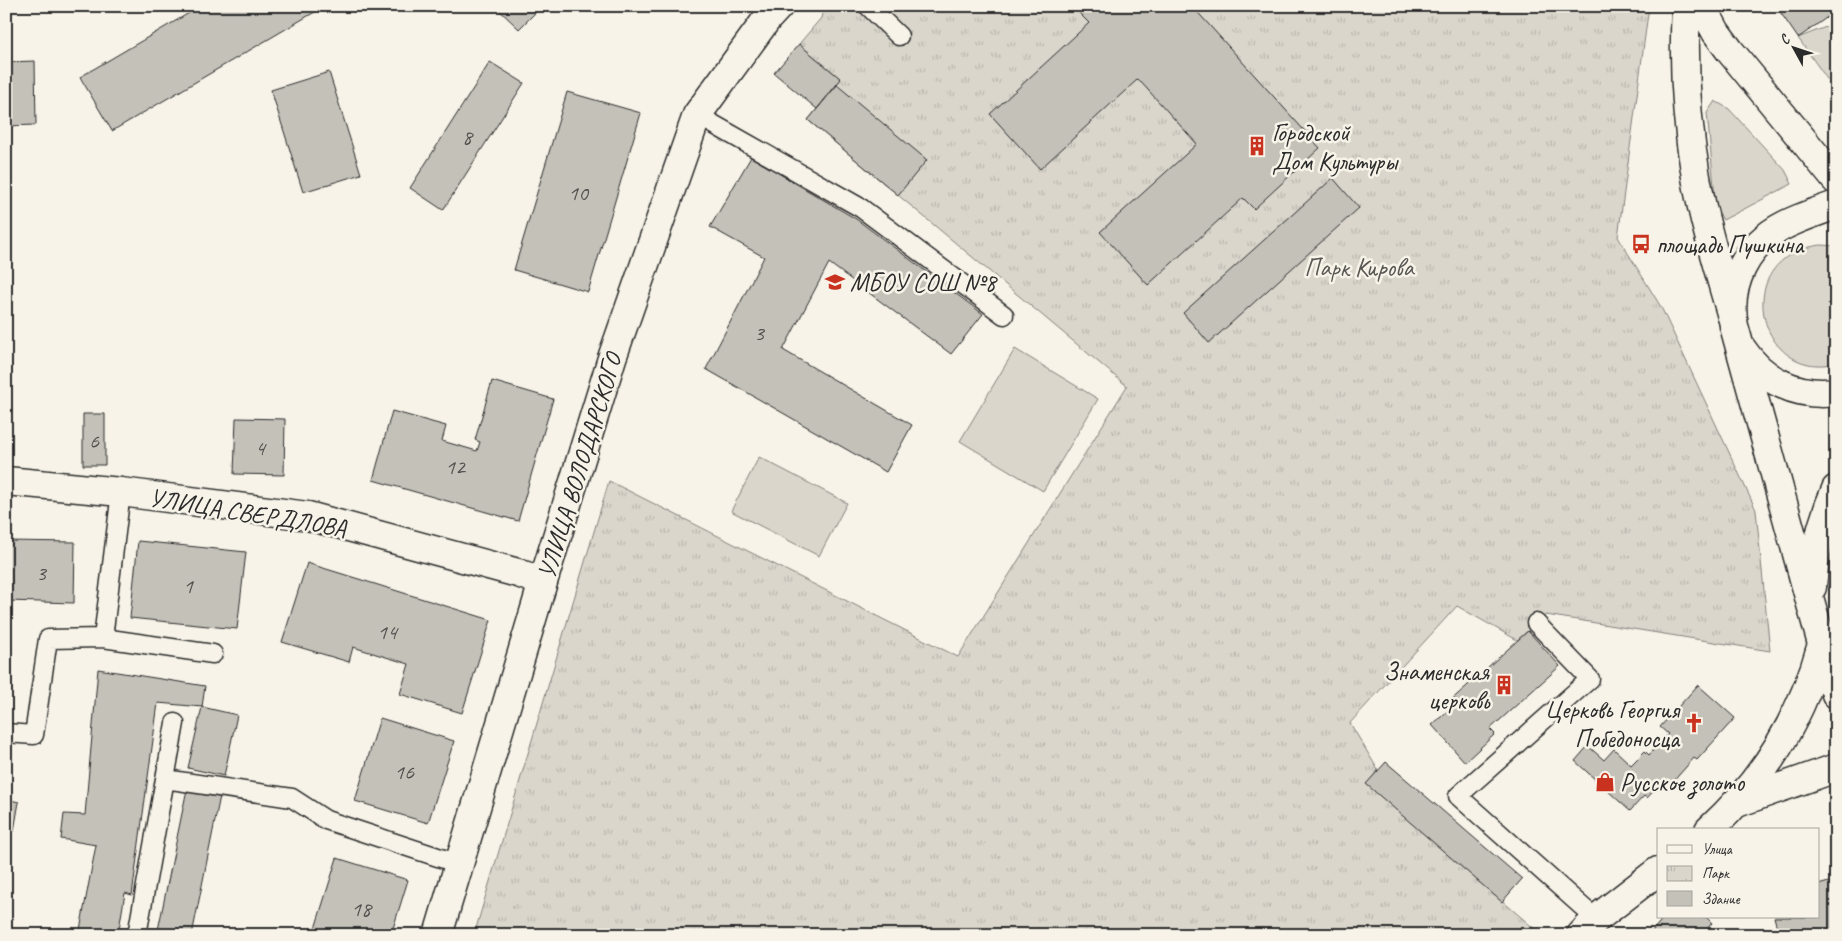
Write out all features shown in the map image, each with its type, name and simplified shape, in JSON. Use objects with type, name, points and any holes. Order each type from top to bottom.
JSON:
[{"type":"street","points":[[1686,6],[1686,89],[1696,178],[1709,236],[1836,694]]},
{"type":"street","points":[[1702,6],[1713,28],[1726,46],[1836,180]]},
{"type":"street","name":"УЛИЦА ВОЛОДАРСКОГО","points":[[438,935],[612,358],[697,115],[771,10]]},
{"type":"street","points":[[1795,129],[1836,150]]},
{"type":"street","points":[[1827,394],[1793,389],[1768,376],[1754,364],[1735,330],[1734,289],[1744,262],[1763,239],[1779,228],[1836,205]]},
{"type":"street","points":[[1797,220],[1820,216],[1836,218]]},
{"type":"street","name":"УЛИЦА СВЕРДЛОВА","points":[[6,481],[121,492],[308,516],[518,573],[543,582]]},
{"type":"street","points":[[1812,606],[1815,552],[1825,517],[1836,489]]},
{"type":"street","points":[[1712,828],[1737,803],[1766,768],[1789,729],[1808,688],[1822,644]]},
{"type":"street","points":[[1737,803],[1836,768]]},
{"type":"street","points":[[1589,927],[1657,872]]},
{"type":"lane","points":[[868,6],[899,36]]},
{"type":"lane","points":[[697,115],[861,208],[1004,315]]},
{"type":"lane","points":[[103,638],[121,492]]},
{"type":"lane","points":[[1536,623],[1590,679],[1458,796],[1589,927]]},
{"type":"lane","points":[[6,733],[34,735],[48,638],[103,638],[213,654]]},
{"type":"lane","points":[[137,935],[175,723]]},
{"type":"lane","points":[[165,779],[292,798],[326,820],[459,864]]},
{"type":"green space","name":"Парк Кирова","points":[[824,6],[1649,6],[1618,237],[1661,307],[1756,510],[1770,651],[1546,615],[1517,640],[1457,606],[1350,723],[1378,770],[1367,784],[1537,931],[1535,935],[474,935],[609,481],[958,657],[1127,386],[808,120],[841,79],[799,44],[821,18]]},
{"type":"green space","points":[[1836,23],[1836,81],[1827,79],[1798,38]]},
{"type":"green space","points":[[1715,101],[1729,109],[1785,170],[1792,184],[1723,220],[1716,207],[1707,113]]},
{"type":"green space","points":[[1821,245],[1836,246],[1836,363],[1809,364],[1788,355],[1772,337],[1764,316],[1764,292],[1773,271],[1791,254]]},
{"type":"green space","points":[[1015,349],[1098,399],[1043,491],[960,441]]},
{"type":"green space","points":[[759,457],[847,503],[819,556],[731,511]]},
{"type":"building","points":[[201,6],[325,6],[112,131],[80,77]]},
{"type":"building","points":[[495,6],[542,6],[519,29]]},
{"type":"building","name":"Городской Дом Культуры","points":[[1087,6],[1192,6],[1320,148],[1254,209],[1243,198],[1148,285],[1100,232],[1197,144],[1138,79],[1040,169],[990,114],[1089,23],[1079,13]]},
{"type":"building","points":[[1776,6],[1836,6],[1836,11],[1798,38]]},
{"type":"building","points":[[799,44],[841,79],[817,109],[774,73]]},
{"type":"building","points":[[35,61],[36,125],[6,126],[6,62]]},
{"type":"building","points":[[490,62],[524,83],[443,210],[410,188]]},
{"type":"building","points":[[329,72],[361,174],[303,192],[271,90]]},
{"type":"building","points":[[837,85],[927,160],[898,195],[808,120]]},
{"type":"building","points":[[567,92],[641,113],[588,292],[514,270]]},
{"type":"building","points":[[751,157],[856,219],[983,314],[951,354],[829,263],[783,350],[912,425],[886,472],[706,369],[764,257],[710,227]]},
{"type":"building","points":[[1333,178],[1359,208],[1209,343],[1183,313]]},
{"type":"building","points":[[492,381],[553,399],[518,521],[373,480],[392,411],[446,426],[442,441],[477,451],[480,442],[475,440]]},
{"type":"building","points":[[83,414],[105,414],[105,465],[83,465]]},
{"type":"building","points":[[236,418],[285,419],[284,475],[234,474]]},
{"type":"building","points":[[6,541],[75,542],[74,603],[7,601],[6,624]]},
{"type":"building","points":[[138,541],[246,552],[237,629],[130,618]]},
{"type":"building","points":[[307,563],[491,620],[462,713],[400,694],[409,664],[353,647],[349,662],[282,642]]},
{"type":"building","name":"Знаменская церковь","points":[[1528,631],[1560,666],[1490,729],[1495,734],[1465,762],[1432,725],[1452,707],[1448,703]]},
{"type":"building","points":[[98,669],[205,686],[202,707],[158,703],[132,895],[125,893],[118,935],[79,935],[96,845],[61,839],[64,814],[85,815]]},
{"type":"building","points":[[1698,685],[1735,718],[1697,760],[1694,758],[1670,785],[1664,780],[1647,798],[1644,796],[1630,811],[1575,761],[1588,746],[1604,760],[1614,749],[1631,765],[1645,751],[1649,755],[1668,734],[1660,727]]},
{"type":"building","points":[[202,707],[237,715],[224,776],[188,768]]},
{"type":"building","points":[[380,718],[454,741],[428,823],[355,801]]},
{"type":"building","points":[[1386,762],[1522,879],[1502,902],[1366,784]]},
{"type":"building","points":[[187,789],[220,796],[192,935],[157,935]]},
{"type":"building","points":[[6,799],[19,802],[14,831],[6,830]]},
{"type":"building","points":[[337,858],[408,880],[391,935],[313,935]]},
{"type":"building","points":[[1836,880],[1836,935],[1779,935],[1774,918],[1820,918],[1820,884]]},
{"type":"building","points":[[1663,918],[1707,918],[1712,923],[1702,935],[1649,935]]},
{"type":"place","name":"Городской Дом Культуры","points":[[1257,146]]},
{"type":"place","name":"площадь Пушкина","points":[[1641,244]]},
{"type":"place","name":"МБОУ СОШ №8","points":[[835,282]]},
{"type":"place","name":"Знаменская церковь","points":[[1504,685]]},
{"type":"place","name":"Церковь Георгия Победоносца","points":[[1694,723]]},
{"type":"place","name":"Русское золото","points":[[1605,782]]}]
